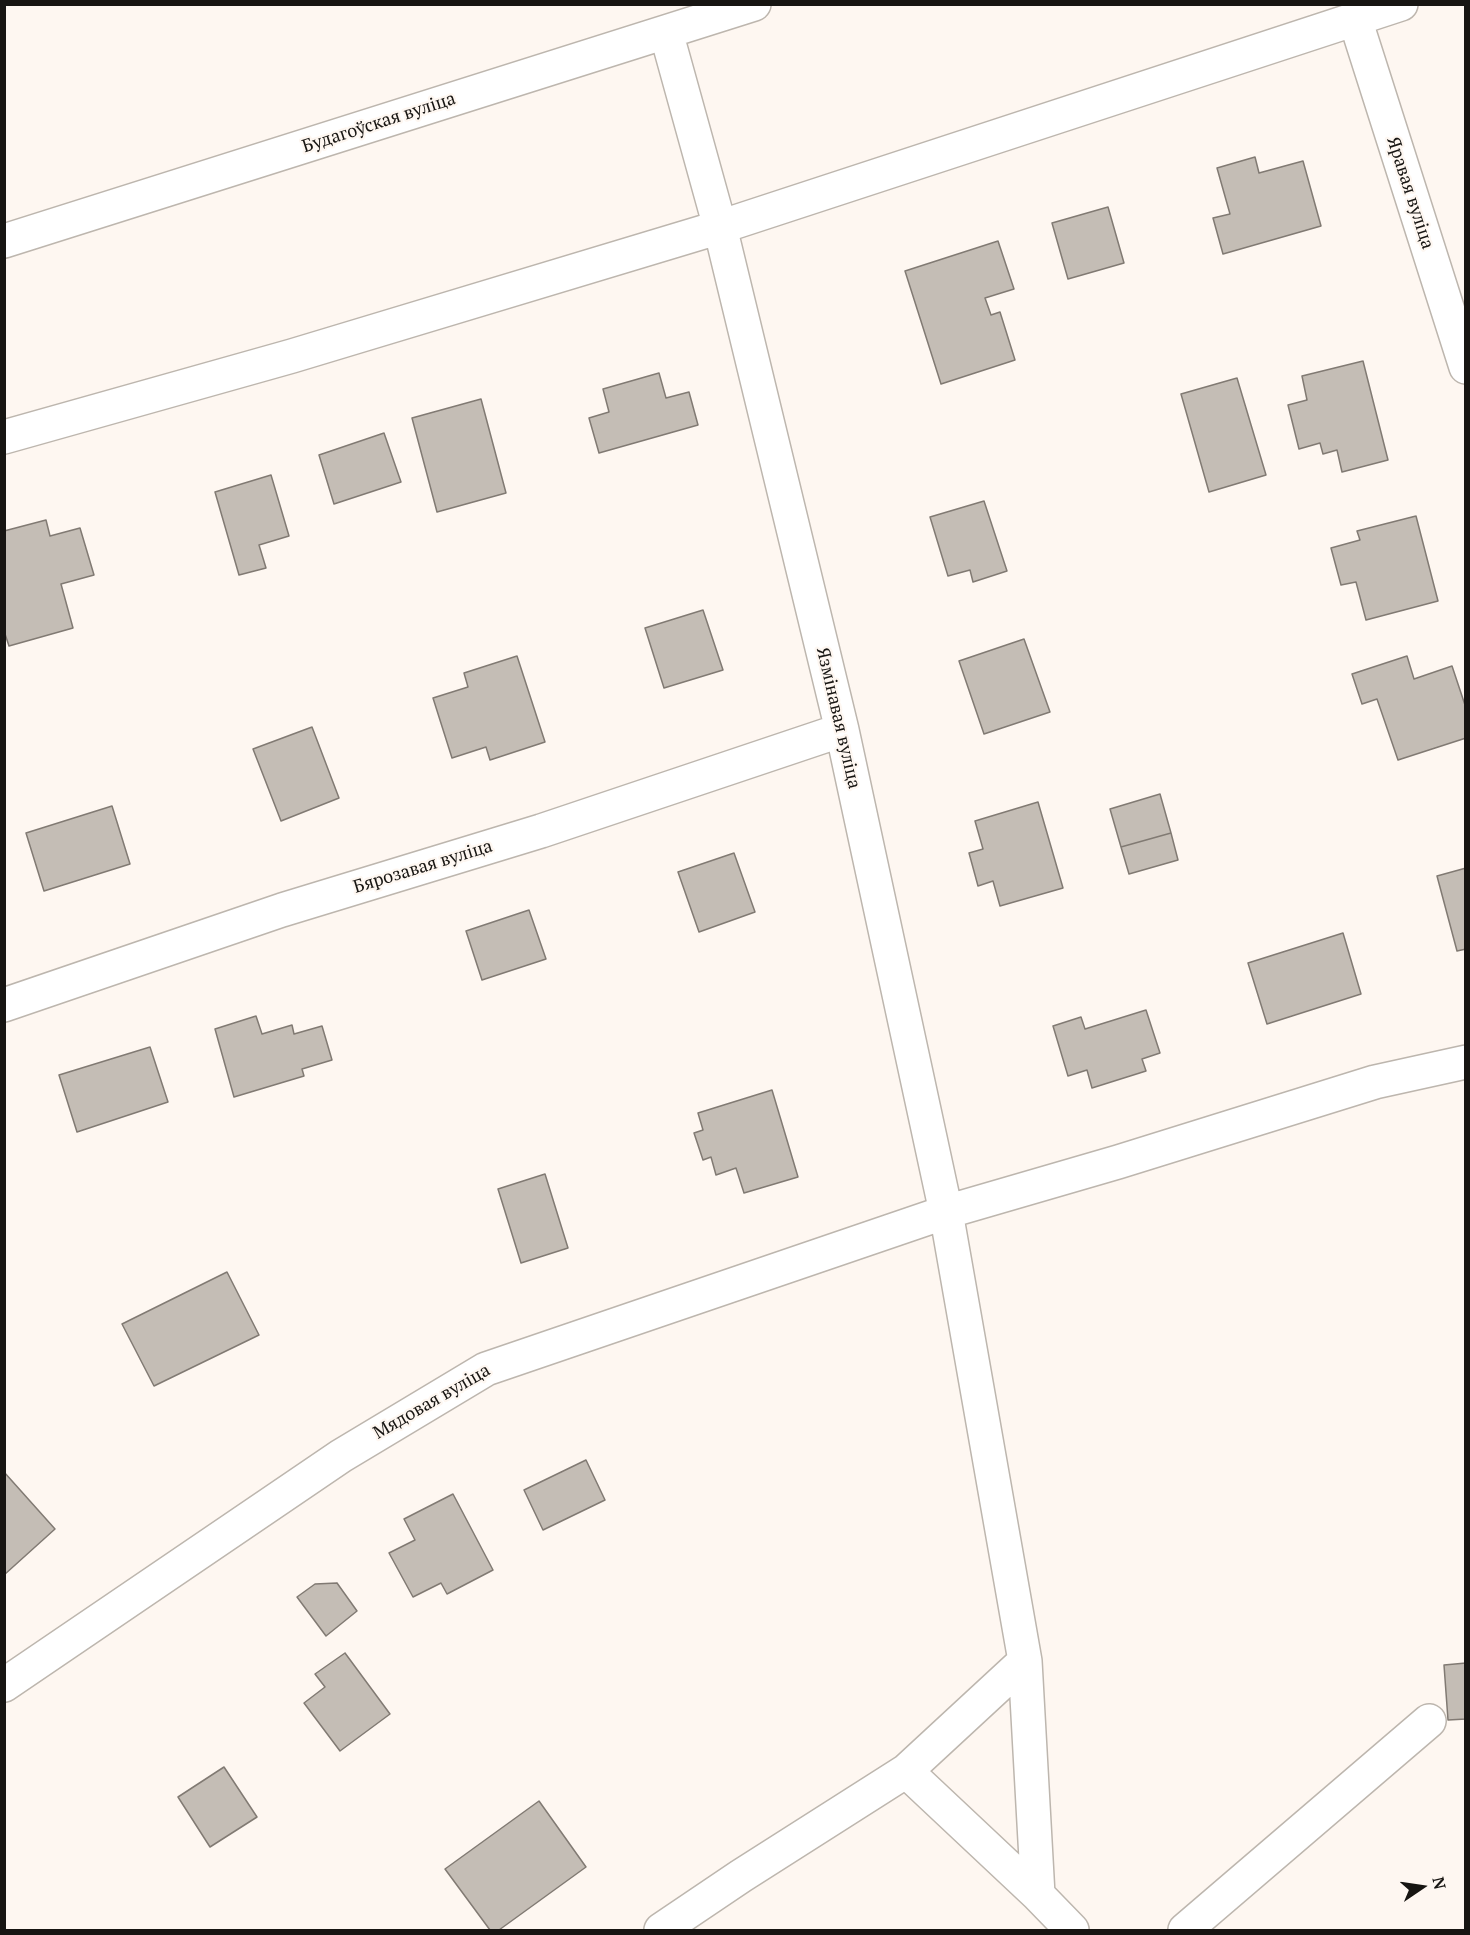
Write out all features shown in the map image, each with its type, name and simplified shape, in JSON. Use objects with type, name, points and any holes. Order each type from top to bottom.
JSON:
[{"type":"street","name":"Будагоўская вуліца","points":[[4,241],[754,4]]},
{"type":"street","points":[[4,437],[292,356],[720,227],[1401,4]]},
{"type":"street","name":"Яравая вуліца","points":[[1355,19],[1466,368]]},
{"type":"street","name":"Язмінавая вуліца","points":[[666,32],[720,227],[842,730],[946,1212],[1025,1661],[1038,1895]]},
{"type":"street","name":"Бярозавая вуліца","points":[[4,1005],[282,910],[541,831],[842,730]]},
{"type":"street","name":"Мядовая вуліца","points":[[4,1685],[341,1456],[486,1369],[946,1212],[1118,1162],[1374,1082],[1466,1062]]},
{"type":"street","points":[[662,1930],[741,1876],[906,1771],[1025,1661]]},
{"type":"street","points":[[1185,1930],[1429,1721]]},
{"type":"street","points":[[906,1771],[1072,1930]]},
{"type":"building","points":[[1255,157],[1259,173],[1303,161],[1321,226],[1223,254],[1213,218],[1230,214],[1217,168]]},
{"type":"building","points":[[1108,207],[1124,263],[1068,279],[1052,223]]},
{"type":"building","points":[[998,241],[1014,289],[985,298],[991,315],[1000,312],[1015,360],[941,384],[905,271]]},
{"type":"building","points":[[1363,361],[1388,460],[1342,472],[1337,450],[1323,454],[1320,443],[1299,449],[1288,405],[1307,400],[1302,376]]},
{"type":"building","points":[[659,373],[666,398],[689,392],[698,425],[599,453],[589,418],[609,412],[603,389]]},
{"type":"building","points":[[1237,378],[1266,475],[1209,492],[1181,394]]},
{"type":"building","points":[[481,399],[506,493],[437,512],[412,418]]},
{"type":"building","points":[[384,433],[401,482],[334,504],[319,455]]},
{"type":"building","points":[[271,475],[289,536],[259,545],[266,568],[239,575],[215,492]]},
{"type":"building","points":[[984,501],[1007,571],[973,582],[970,570],[948,576],[930,517]]},
{"type":"building","points":[[1416,516],[1438,601],[1366,620],[1356,582],[1341,585],[1331,548],[1360,540],[1357,531]]},
{"type":"building","points":[[46,520],[50,536],[80,528],[94,575],[61,584],[73,628],[9,646],[4,631],[4,531]]},
{"type":"building","points":[[703,610],[723,670],[664,688],[645,628]]},
{"type":"building","points":[[1024,639],[1050,712],[984,734],[959,661]]},
{"type":"building","points":[[517,656],[545,742],[490,760],[486,747],[452,758],[433,698],[468,687],[464,673]]},
{"type":"building","points":[[1407,656],[1414,679],[1452,666],[1466,708],[1466,738],[1398,760],[1377,699],[1362,704],[1352,674]]},
{"type":"building","points":[[312,727],[339,798],[281,821],[253,749]]},
{"type":"building","points":[[1160,794],[1171,833],[1121,847],[1110,809]]},
{"type":"building","points":[[1038,802],[1063,888],[1000,906],[993,881],[978,886],[969,853],[983,849],[975,821]]},
{"type":"building","points":[[112,806],[130,864],[44,891],[26,833]]},
{"type":"building","points":[[1171,833],[1178,860],[1129,874],[1121,847]]},
{"type":"building","points":[[734,853],[755,912],[699,932],[678,872]]},
{"type":"building","points":[[1466,868],[1466,949],[1457,951],[1437,876]]},
{"type":"building","points":[[529,910],[546,959],[482,980],[466,931]]},
{"type":"building","points":[[1343,933],[1361,994],[1267,1024],[1248,963]]},
{"type":"building","points":[[1146,1010],[1160,1053],[1142,1059],[1146,1071],[1092,1088],[1087,1070],[1068,1076],[1053,1026],[1081,1017],[1085,1029]]},
{"type":"building","points":[[256,1016],[262,1034],[292,1025],[294,1034],[322,1026],[332,1060],[302,1069],[304,1076],[234,1097],[215,1029]]},
{"type":"building","points":[[150,1047],[168,1102],[77,1132],[59,1075]]},
{"type":"building","points":[[772,1090],[798,1177],[744,1193],[736,1168],[716,1175],[711,1157],[703,1160],[694,1133],[703,1130],[698,1113]]},
{"type":"building","points":[[545,1174],[568,1248],[521,1263],[498,1189]]},
{"type":"building","points":[[227,1272],[259,1335],[154,1386],[122,1324]]},
{"type":"building","points":[[586,1460],[605,1500],[543,1530],[524,1490]]},
{"type":"building","points":[[4,1472],[55,1529],[4,1575]]},
{"type":"building","points":[[453,1494],[493,1570],[447,1594],[441,1583],[413,1597],[389,1553],[415,1540],[404,1519]]},
{"type":"building","points":[[337,1583],[357,1611],[326,1636],[297,1597],[315,1584]]},
{"type":"building","points":[[345,1653],[390,1714],[340,1751],[304,1703],[325,1687],[315,1674]]},
{"type":"building","points":[[1466,1663],[1466,1719],[1448,1720],[1444,1665]]},
{"type":"building","points":[[224,1767],[257,1817],[210,1847],[178,1797]]},
{"type":"building","points":[[539,1801],[586,1867],[499,1930],[490,1930],[445,1869]]}]
